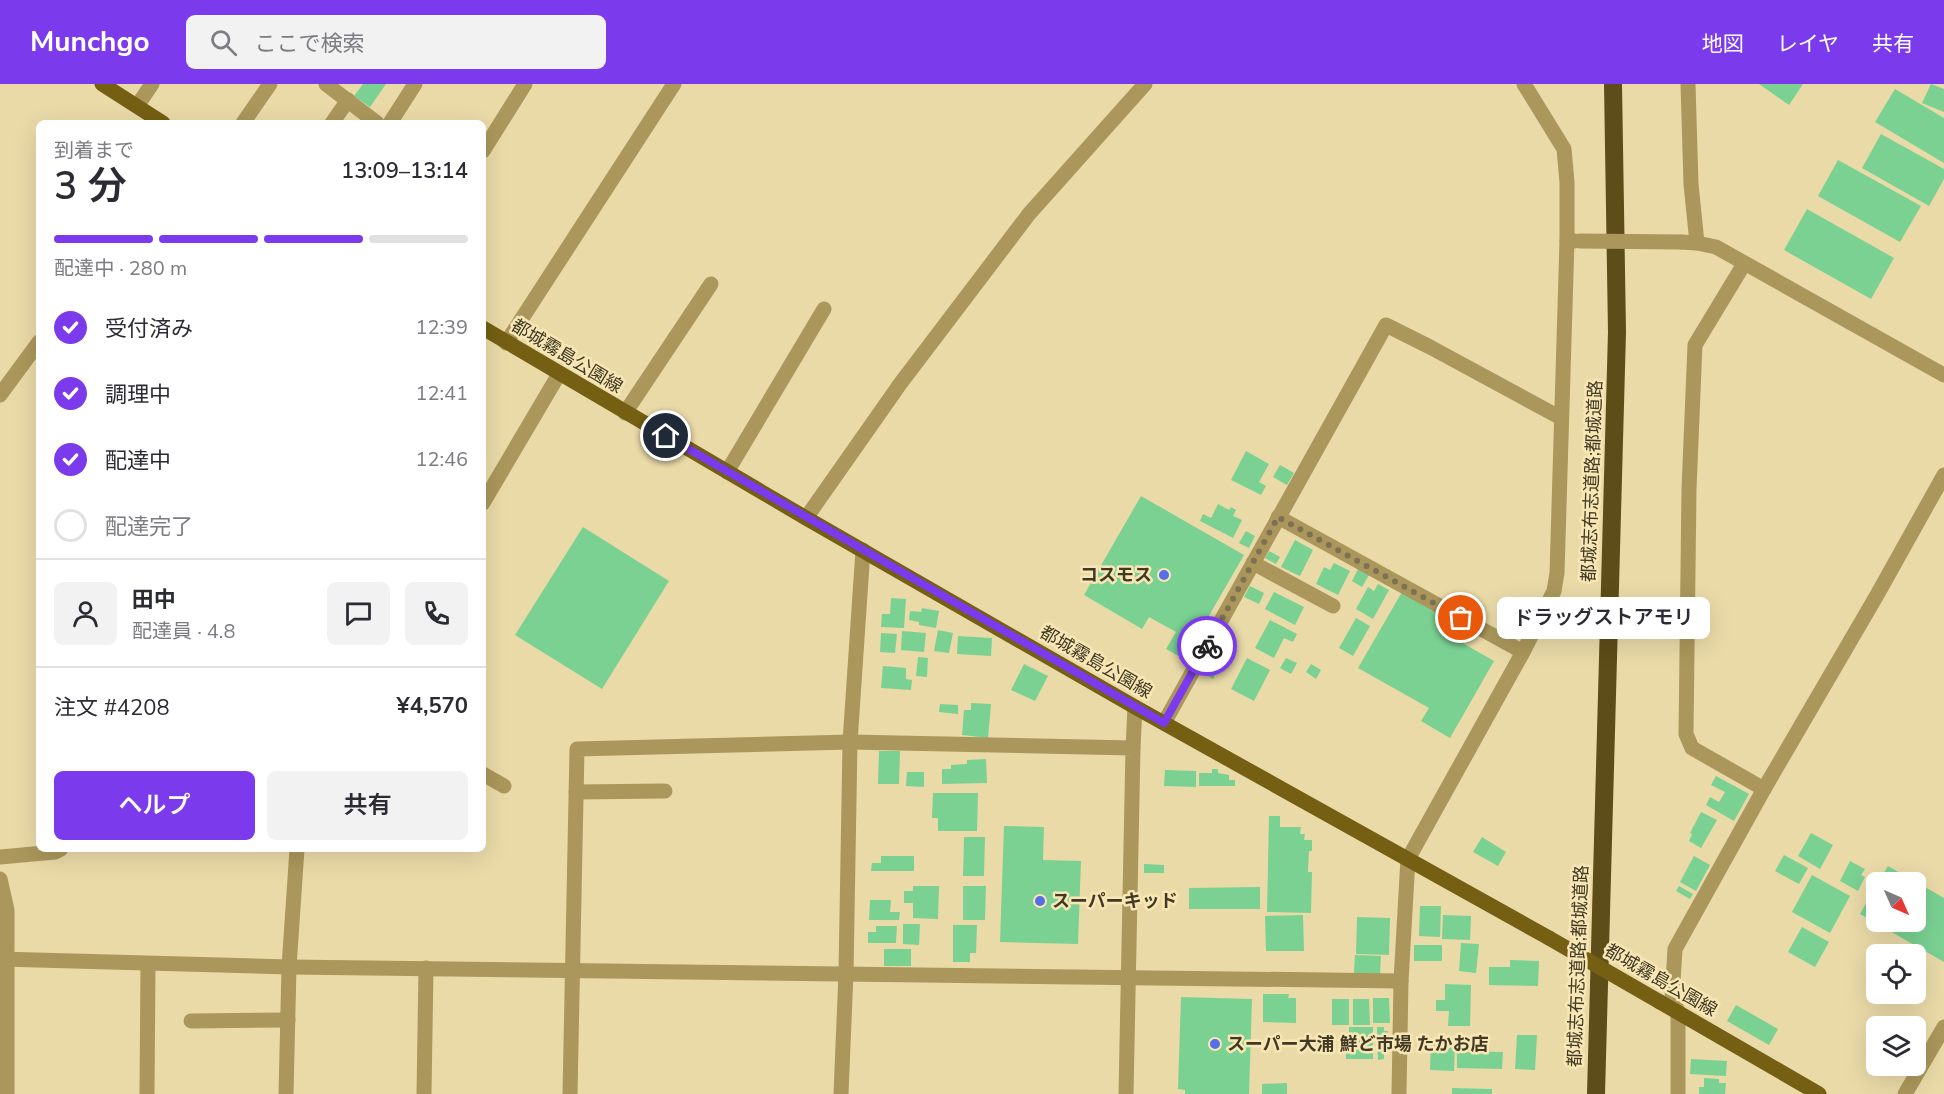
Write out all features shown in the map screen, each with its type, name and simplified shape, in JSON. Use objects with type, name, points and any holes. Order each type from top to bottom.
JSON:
[{"type":"highway","name":"都城志布志道路;都城道路","points":[[1596,1094],[1617,332],[1613,84]]},
{"type":"main road","points":[[102,84],[159,120]]},
{"type":"main road","name":"都城霧島公園線","points":[[486,330],[806,518],[1135,707],[1549,938],[1819,1094]]},
{"type":"street","points":[[137,106],[152,84]]},
{"type":"street","points":[[245,120],[270,84]]},
{"type":"street","points":[[326,84],[373,120]]},
{"type":"street","points":[[392,120],[415,84]]},
{"type":"street","points":[[486,146],[525,84]]},
{"type":"street","points":[[506,343],[675,84]]},
{"type":"street","points":[[806,518],[900,384],[1029,214],[1145,84]]},
{"type":"street","points":[[1399,1094],[1401,981],[1408,859],[1554,591],[1557,573],[1560,418],[1574,241],[1564,149],[1524,84]]},
{"type":"street","points":[[1688,84],[1691,184],[1697,243]]},
{"type":"street","points":[[334,120],[348,100]]},
{"type":"street","points":[[1574,241],[1681,242],[1716,248],[1944,375]]},
{"type":"street","points":[[1744,264],[1695,345],[1689,489],[1686,734],[1692,748],[1764,789]]},
{"type":"street","points":[[626,413],[711,284]]},
{"type":"street","points":[[727,472],[824,309]]},
{"type":"street","points":[[1164,723],[1386,325],[1560,418]]},
{"type":"street","points":[[0,395],[36,346]]},
{"type":"street","points":[[486,498],[560,374]]},
{"type":"street","points":[[1678,1094],[1678,1012],[1672,998],[1675,950],[1764,789],[1944,475]]},
{"type":"street","points":[[1278,517],[1522,652]]},
{"type":"street","points":[[841,1094],[846,973],[850,742],[862,550]]},
{"type":"street","points":[[1252,563],[1333,606]]},
{"type":"street","points":[[1126,1094],[1135,707]]},
{"type":"street","points":[[570,1094],[577,749],[850,742],[1133,748]]},
{"type":"street","points":[[486,776],[504,786]]},
{"type":"street","points":[[576,792],[665,791]]},
{"type":"street","points":[[0,857],[55,852]]},
{"type":"street","points":[[286,1094],[289,967],[297,852]]},
{"type":"street","points":[[0,879],[7,910],[4,959],[7,1094]]},
{"type":"street","points":[[4,959],[289,967],[1401,981]]},
{"type":"street","points":[[147,1094],[148,964]]},
{"type":"street","points":[[424,1094],[426,968]]},
{"type":"street","points":[[192,1021],[288,1020]]},
{"type":"street","points":[[1905,1094],[1944,1027]]},
{"type":"building","points":[[363,84],[386,84],[370,107],[354,96]]},
{"type":"building","points":[[1759,84],[1803,84],[1789,105]]},
{"type":"building","points":[[1931,84],[1944,89],[1944,112],[1922,103]]},
{"type":"building","points":[[1895,89],[1944,118],[1944,163],[1875,122]]},
{"type":"building","points":[[1881,134],[1944,169],[1944,179],[1929,206],[1862,168]]},
{"type":"building","points":[[1838,160],[1921,206],[1900,242],[1818,196]]},
{"type":"building","points":[[1807,209],[1894,258],[1871,299],[1784,250]]},
{"type":"building","points":[[1246,451],[1269,464],[1259,482],[1266,486],[1261,495],[1231,480]]},
{"type":"building","points":[[1280,465],[1294,473],[1287,485],[1273,477]]},
{"type":"building","name":"コスモス","points":[[1141,496],[1244,555],[1184,659],[1166,649],[1176,632],[1149,617],[1142,629],[1084,595]]},
{"type":"building","points":[[1218,504],[1229,510],[1231,507],[1236,510],[1233,516],[1242,520],[1233,538],[1200,521],[1203,514],[1211,518]]},
{"type":"building","points":[[583,527],[669,581],[602,689],[515,635]]},
{"type":"building","points":[[1246,531],[1255,536],[1249,548],[1239,543]]},
{"type":"building","points":[[1295,540],[1313,550],[1300,576],[1281,567]]},
{"type":"building","points":[[1269,551],[1280,557],[1276,564],[1265,558]]},
{"type":"building","points":[[1334,563],[1350,571],[1338,595],[1316,584],[1324,567],[1330,570]]},
{"type":"building","points":[[1358,569],[1369,575],[1362,587],[1352,581]]},
{"type":"building","points":[[1378,584],[1389,590],[1373,619],[1356,609],[1368,587],[1374,591]]},
{"type":"building","points":[[1250,586],[1264,593],[1259,604],[1244,597]]},
{"type":"building","points":[[1274,592],[1304,607],[1295,625],[1265,609]]},
{"type":"building","points":[[1402,592],[1459,624],[1452,637],[1494,661],[1450,738],[1421,721],[1429,708],[1358,668]]},
{"type":"building","points":[[891,598],[906,599],[904,628],[881,627],[882,614],[890,614]]},
{"type":"building","points":[[922,608],[939,611],[936,628],[919,625],[919,622],[909,620],[910,611],[921,612]]},
{"type":"building","points":[[1356,618],[1370,626],[1353,656],[1339,648]]},
{"type":"building","points":[[1270,620],[1297,634],[1293,642],[1284,638],[1274,658],[1255,648]]},
{"type":"building","points":[[938,630],[953,633],[949,653],[934,651]]},
{"type":"building","points":[[902,631],[926,633],[924,652],[901,650]]},
{"type":"building","points":[[881,633],[897,634],[895,653],[880,652]]},
{"type":"building","points":[[958,636],[992,638],[991,656],[957,654]]},
{"type":"building","points":[[918,657],[928,658],[927,677],[916,676]]},
{"type":"building","points":[[1247,658],[1270,670],[1254,701],[1231,689]]},
{"type":"building","points":[[1286,658],[1297,663],[1291,674],[1280,668]]},
{"type":"building","points":[[1206,663],[1218,669],[1213,679],[1201,672]]},
{"type":"building","points":[[1024,664],[1048,676],[1035,701],[1011,690]]},
{"type":"building","points":[[1311,664],[1321,670],[1316,679],[1306,672]]},
{"type":"building","points":[[883,666],[906,668],[906,679],[912,680],[911,690],[881,688]]},
{"type":"building","points":[[971,703],[991,704],[988,738],[962,735],[964,710],[971,710]]},
{"type":"building","points":[[940,704],[958,705],[958,714],[939,712]]},
{"type":"building","points":[[879,751],[900,751],[899,784],[878,784]]},
{"type":"building","points":[[986,759],[987,783],[942,784],[942,769],[951,769],[951,765],[967,764],[967,760]]},
{"type":"building","points":[[1212,769],[1218,769],[1218,773],[1229,775],[1229,780],[1235,780],[1235,786],[1199,786],[1199,773],[1212,773]]},
{"type":"building","points":[[1165,770],[1196,771],[1196,787],[1164,786]]},
{"type":"building","points":[[907,772],[924,772],[924,787],[906,786]]},
{"type":"building","points":[[1716,776],[1749,794],[1734,821],[1706,805],[1710,797],[1719,802],[1725,792],[1711,785]]},
{"type":"building","points":[[933,793],[978,793],[977,831],[938,831],[938,818],[932,818]]},
{"type":"building","points":[[1701,812],[1717,820],[1701,848],[1689,841],[1692,834],[1690,833]]},
{"type":"building","points":[[1269,816],[1280,816],[1280,827],[1301,827],[1300,834],[1305,834],[1304,840],[1312,840],[1308,872],[1312,872],[1311,913],[1267,912]]},
{"type":"building","name":"スーパーキッド","points":[[1004,826],[1044,827],[1043,860],[1081,861],[1078,944],[1000,942]]},
{"type":"building","points":[[1811,833],[1833,845],[1820,869],[1798,856]]},
{"type":"building","points":[[964,837],[985,837],[984,876],[963,876]]},
{"type":"building","points":[[1482,837],[1506,852],[1498,866],[1473,852]]},
{"type":"building","points":[[1784,855],[1808,868],[1799,884],[1775,871]]},
{"type":"building","points":[[881,856],[914,856],[914,871],[871,871],[872,863],[881,863]]},
{"type":"building","points":[[1694,856],[1710,865],[1696,891],[1680,882]]},
{"type":"building","points":[[1850,861],[1865,869],[1861,875],[1865,877],[1858,891],[1840,881]]},
{"type":"building","points":[[1144,864],[1164,865],[1164,873],[1144,873]]},
{"type":"building","points":[[1888,866],[1898,872],[1884,872]]},
{"type":"building","points":[[1812,875],[1850,896],[1830,933],[1792,912]]},
{"type":"building","points":[[913,886],[939,886],[938,919],[913,918],[913,903],[904,903],[904,891],[913,891]]},
{"type":"building","points":[[963,886],[986,886],[985,920],[963,920]]},
{"type":"building","points":[[1679,886],[1693,894],[1690,899],[1676,891]]},
{"type":"building","points":[[1260,887],[1260,909],[1189,909],[1189,888]]},
{"type":"building","points":[[1926,888],[1944,898],[1944,962],[1926,952],[1926,944],[1912,944],[1892,932],[1926,932]]},
{"type":"building","points":[[870,900],[891,900],[890,912],[900,912],[899,920],[869,920]]},
{"type":"building","points":[[1866,903],[1866,917],[1860,914]]},
{"type":"building","points":[[1420,906],[1441,906],[1440,937],[1419,936]]},
{"type":"building","points":[[1303,915],[1304,951],[1266,951],[1265,916]]},
{"type":"building","points":[[1443,915],[1471,916],[1470,940],[1442,939]]},
{"type":"building","points":[[1357,917],[1390,918],[1389,955],[1356,954]]},
{"type":"building","points":[[903,924],[920,924],[919,945],[903,944]]},
{"type":"building","points":[[953,925],[977,925],[976,953],[970,953],[970,962],[953,962]]},
{"type":"building","points":[[876,926],[897,926],[896,943],[868,943],[868,932],[876,932]]},
{"type":"building","points":[[1802,927],[1829,942],[1815,967],[1788,952]]},
{"type":"building","points":[[1461,943],[1479,944],[1476,973],[1459,971]]},
{"type":"building","points":[[1414,945],[1442,945],[1442,961],[1414,961]]},
{"type":"building","points":[[884,949],[911,949],[911,966],[884,966]]},
{"type":"building","points":[[1355,955],[1381,956],[1380,974],[1354,973]]},
{"type":"building","points":[[1510,960],[1539,961],[1538,986],[1489,985],[1489,967],[1510,967]]},
{"type":"building","points":[[1445,984],[1471,985],[1470,1026],[1448,1026],[1449,1011],[1436,1011],[1436,1000],[1445,1000]]},
{"type":"building","points":[[1263,994],[1289,994],[1288,998],[1296,998],[1296,1023],[1263,1022]]},
{"type":"building","name":"スーパー大浦 鮮ど市場 たかお店","points":[[1181,997],[1252,999],[1249,1094],[1185,1094],[1185,1090],[1178,1089]]},
{"type":"building","points":[[1373,998],[1389,998],[1390,1023],[1373,1023]]},
{"type":"building","points":[[1332,999],[1349,999],[1349,1025],[1332,1025]]},
{"type":"building","points":[[1353,999],[1369,999],[1370,1025],[1353,1025]]},
{"type":"building","points":[[1736,1005],[1778,1029],[1769,1045],[1727,1021]]},
{"type":"building","points":[[1349,1027],[1373,1027],[1373,1059],[1346,1059],[1346,1037],[1349,1037]]},
{"type":"building","points":[[1377,1027],[1384,1027],[1384,1031],[1388,1031],[1388,1045],[1384,1045],[1384,1059],[1378,1060]]},
{"type":"building","points":[[1517,1035],[1537,1035],[1535,1070],[1515,1069]]},
{"type":"building","points":[[1431,1041],[1455,1041],[1454,1071],[1430,1070]]},
{"type":"building","points":[[1457,1051],[1503,1052],[1502,1069],[1457,1068]]},
{"type":"building","points":[[1691,1059],[1727,1061],[1726,1076],[1690,1074]]},
{"type":"building","points":[[1704,1078],[1719,1079],[1719,1083],[1726,1083],[1725,1094],[1699,1094],[1699,1087],[1704,1087]]},
{"type":"building","points":[[1287,1083],[1287,1094],[1262,1094],[1262,1084]]},
{"type":"building","points":[[1452,1088],[1492,1089],[1492,1094],[1452,1094]]},
{"type":"way so far","points":[[1207,646],[1278,517],[1461,618]]},
{"type":"place","name":"コスモス","points":[[1164,575]]},
{"type":"place","name":"ドラッグストアモリ","points":[[1461,618]]},
{"type":"place","name":"スーパーキッド","points":[[1040,901]]},
{"type":"place","name":"スーパー大浦 鮮ど市場 たかお店","points":[[1215,1044]]},
{"type":"route","points":[[666,436],[1164,723],[1207,646]]}]
